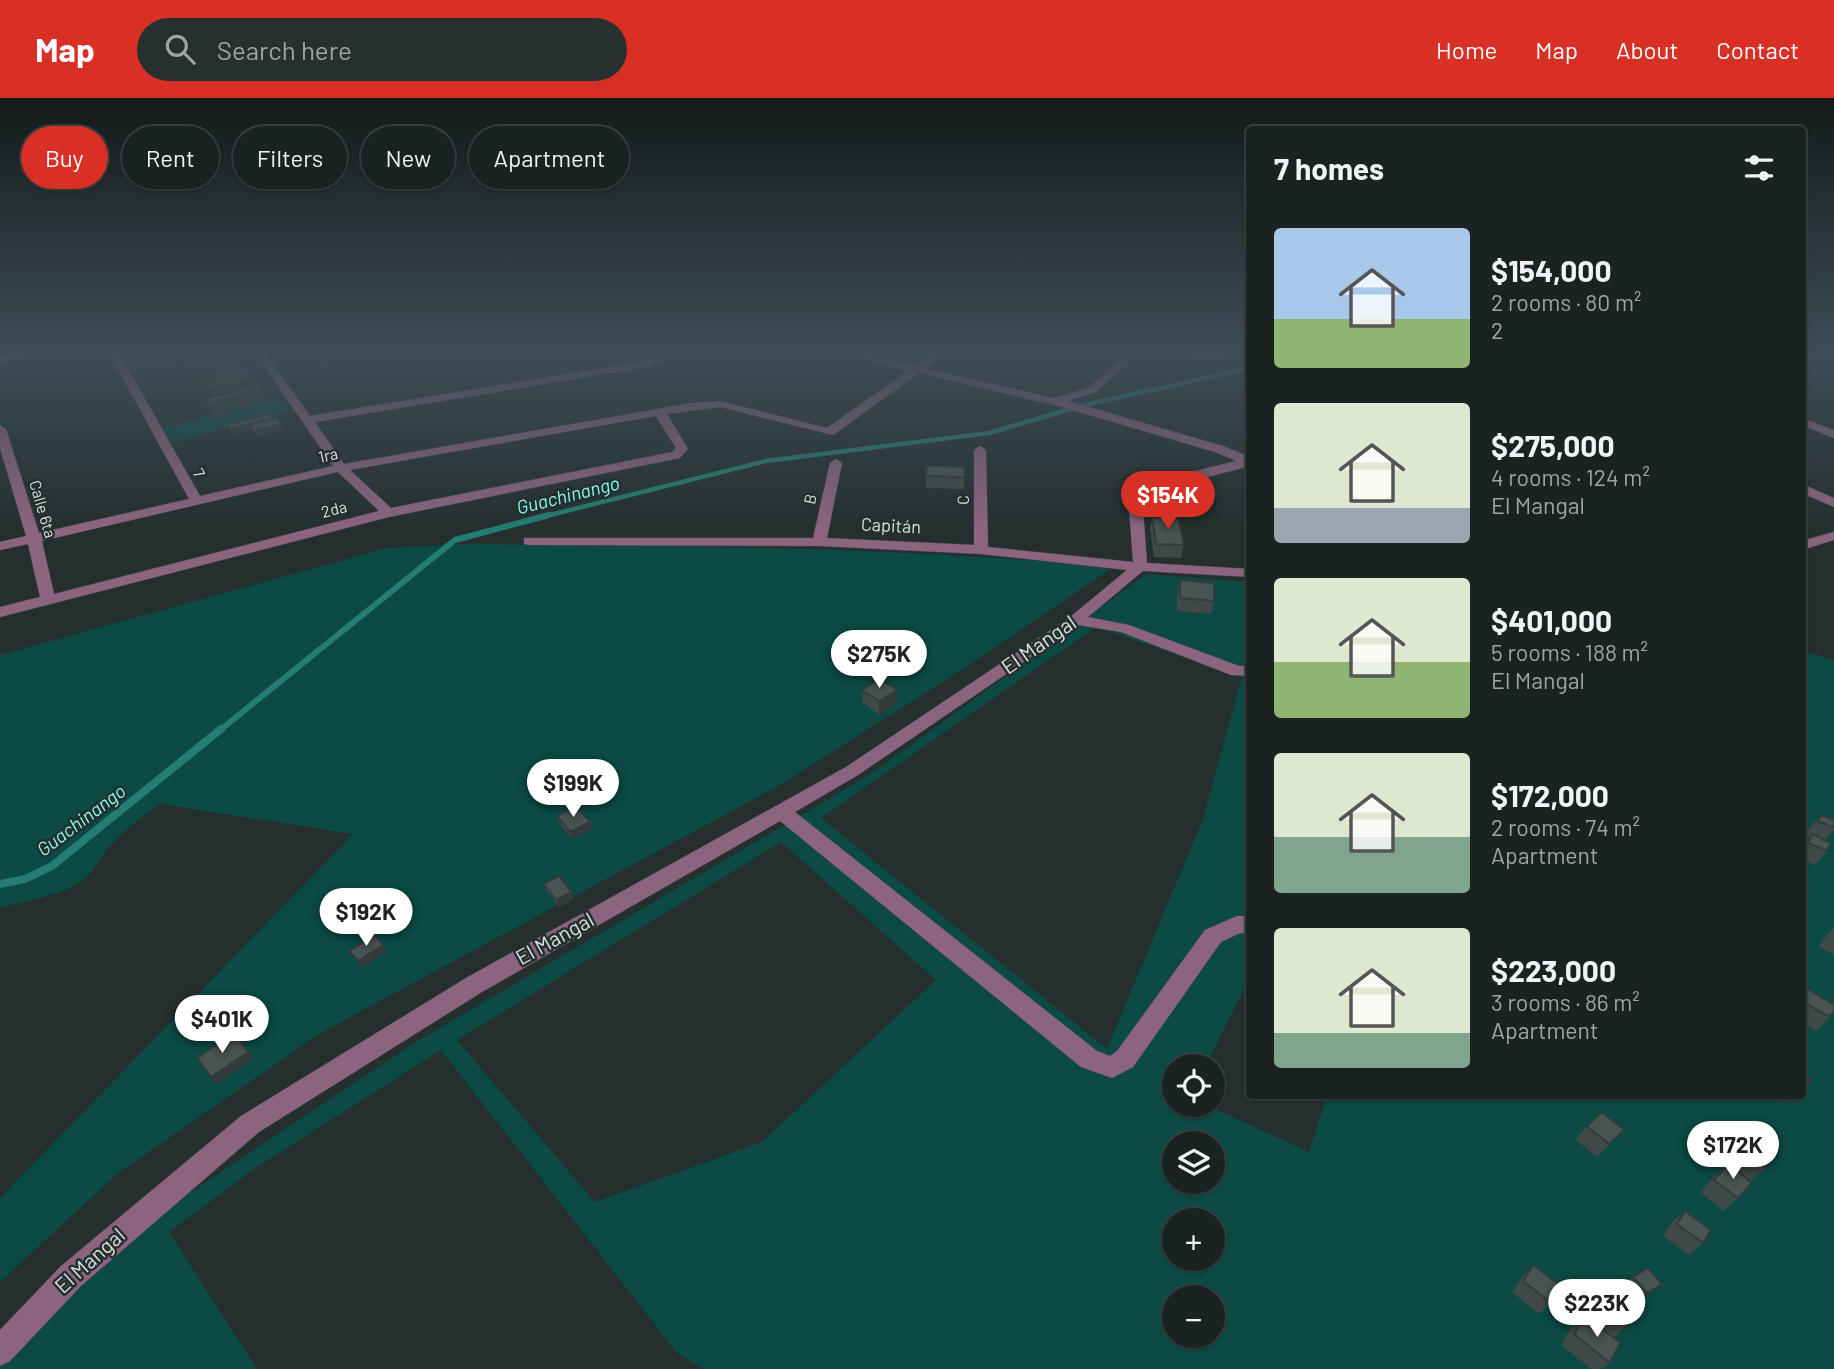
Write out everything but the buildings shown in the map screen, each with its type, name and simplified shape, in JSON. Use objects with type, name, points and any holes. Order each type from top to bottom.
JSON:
[{"type":"street","name":"7","points":[[146,410],[196,500]]},
{"type":"street","points":[[300,410],[341,468],[388,513]]},
{"type":"street","points":[[307,420],[366,410]]},
{"type":"street","name":"1ra","points":[[0,546],[341,468],[665,410]]},
{"type":"street","name":"1ra","points":[[745,410],[829,432],[860,410]]},
{"type":"street","points":[[1085,410],[1246,460]]},
{"type":"street","name":"2da","points":[[0,612],[388,513],[680,453],[682,449],[659,411]]},
{"type":"street","points":[[1806,423],[1834,434]]},
{"type":"street","name":"Calle 6ta","points":[[0,429],[34,538],[48,600]]},
{"type":"street","name":"C","points":[[980,450],[981,550]]},
{"type":"street","points":[[1140,567],[1135,494],[1139,489],[1246,462]]},
{"type":"street","name":"B","points":[[819,542],[836,463]]},
{"type":"street","points":[[1806,490],[1834,503]]},
{"type":"street","points":[[1806,545],[1834,536]]},
{"type":"street","name":"Capitán","points":[[529,541],[819,542],[981,550],[1140,567],[1246,573]]},
{"type":"street","name":"El Mangal","points":[[0,1351],[71,1276],[250,1124],[474,985],[897,742],[1075,620],[1140,567]]},
{"type":"street","points":[[1075,620],[1124,628],[1237,671],[1246,671]]},
{"type":"street","points":[[781,811],[1089,1059],[1112,1067],[1125,1059],[1213,936],[1237,925],[1246,924]]},
{"type":"shaded area","points":[[230,410],[288,412],[172,443],[161,428]]},
{"type":"shaded area","points":[[466,544],[863,551],[1101,566],[1109,570],[968,666],[780,785],[319,1034],[117,1174],[0,1282],[0,1198],[353,834],[160,804],[115,840],[92,871],[74,886],[0,908],[0,655],[387,548]]},
{"type":"shaded area","points":[[1147,574],[1246,582],[1246,985],[1212,1054],[1162,1054],[1162,1117],[1225,1117],[1225,1113],[1309,1152],[1326,1099],[1806,1099],[1806,652],[1834,660],[1834,1369],[703,1369],[676,1352],[441,1050],[251,1171],[169,1232],[257,1369],[0,1369],[0,1363],[161,1212],[416,1042],[871,774]],"holes":[[[1096,627],[1242,677],[1203,819],[1107,1049],[821,818]],[[781,842],[936,980],[762,1142],[595,1202],[457,1040]]]},
{"type":"waterway","name":"Guachinango","points":[[542,517],[766,461],[989,433],[1066,410]]},
{"type":"waterway","name":"Guachinango","points":[[219,731],[455,540],[549,515]]},
{"type":"waterway","name":"Guachinango","points":[[0,884],[25,879],[52,866],[221,729]]}]
